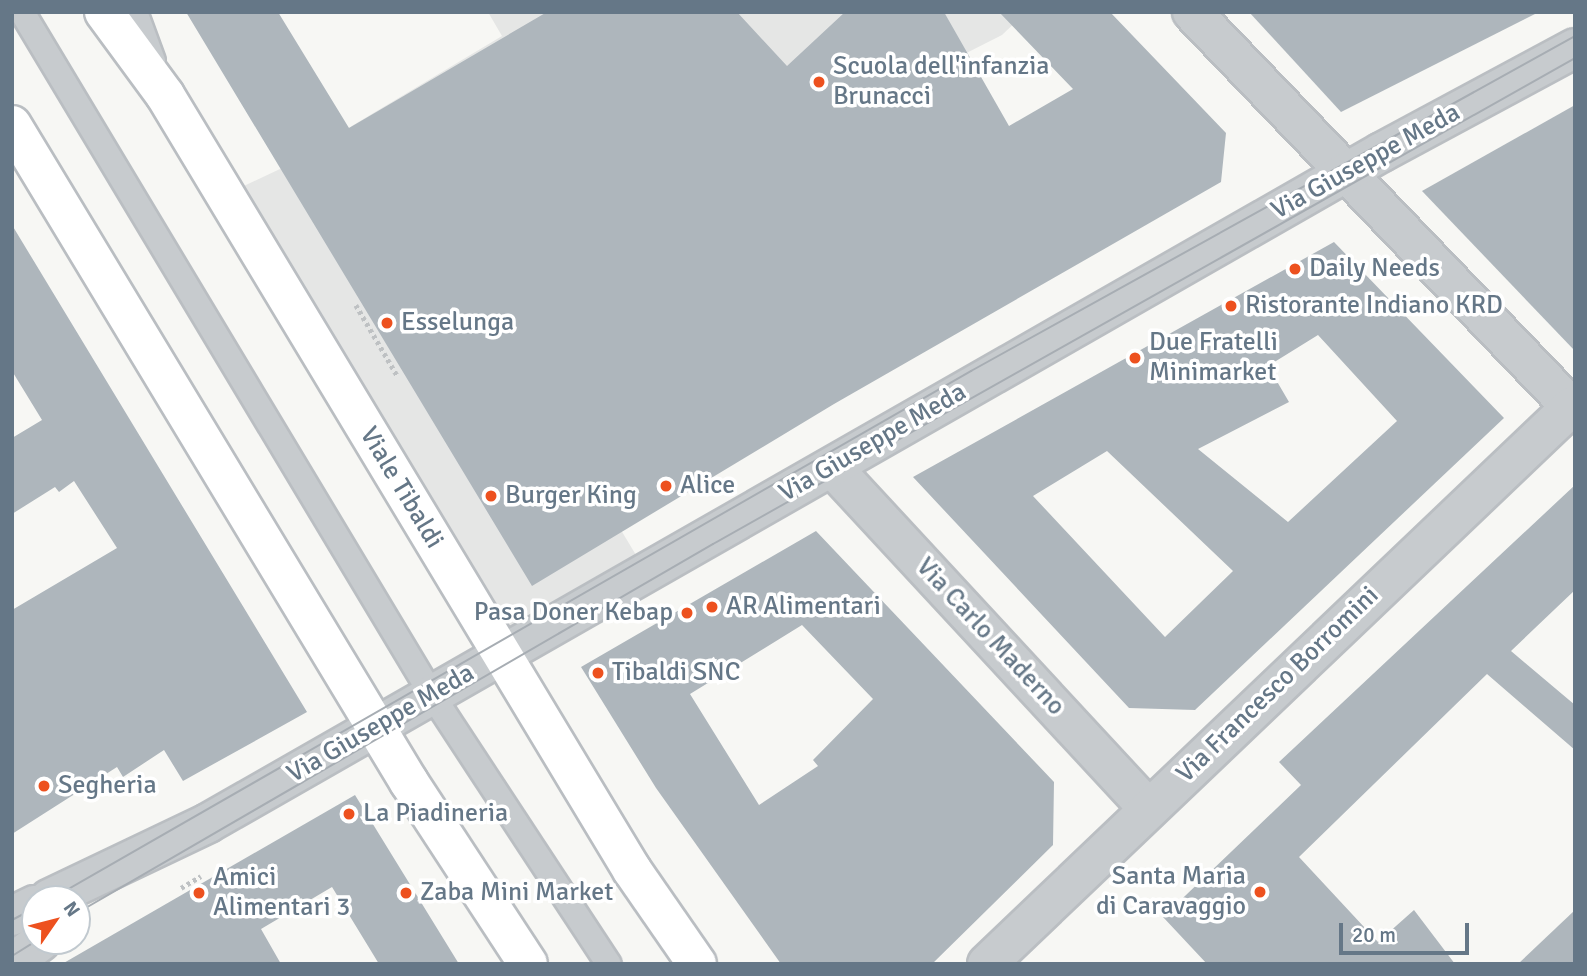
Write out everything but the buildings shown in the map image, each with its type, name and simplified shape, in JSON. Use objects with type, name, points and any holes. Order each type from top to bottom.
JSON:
[{"type":"main road","name":"Viale Tibaldi","points":[[104,12],[165,95],[632,870],[697,964]]},
{"type":"main road","points":[[12,125],[376,728],[528,964]]},
{"type":"street","points":[[1192,12],[1573,409]]},
{"type":"street","name":"Via Giuseppe Meda","points":[[80,885],[174,842],[1346,173],[1575,48]]},
{"type":"street","name":"Via Francesco Borromini","points":[[987,964],[1573,409]]},
{"type":"street","name":"Via Carlo Maderno","points":[[832,467],[1149,808]]},
{"type":"street","name":"Via Giuseppe Meda","points":[[91,904],[174,842]]},
{"type":"lane","points":[[22,12],[432,695],[609,964]]},
{"type":"lane","points":[[135,12],[165,95]]},
{"type":"path","points":[[356,305],[398,377]]},
{"type":"shaded area","points":[[488,12],[566,12],[506,339],[639,560],[497,639],[231,192],[280,169],[502,36]]},
{"type":"shaded area","name":"Scuola dell'infanzia Brunacci","points":[[691,12],[1026,12],[1002,35],[830,122]]},
{"type":"tram line","points":[[75,885],[971,371],[1575,36]]},
{"type":"tram line","points":[[91,905],[713,544],[1575,58]]},
{"type":"tram line","points":[[12,920],[21,915]]},
{"type":"tram line","points":[[12,956],[21,950]]},
{"type":"place","name":"Scuola dell'infanzia Brunacci","points":[[819,82]]},
{"type":"place","name":"Daily Needs","points":[[1295,269]]},
{"type":"place","name":"Ristorante Indiano KRD","points":[[1231,306]]},
{"type":"place","name":"Esselunga","points":[[387,323]]},
{"type":"place","name":"Due Fratelli Minimarket","points":[[1135,358]]},
{"type":"place","name":"Alice","points":[[666,486]]},
{"type":"place","name":"Burger King","points":[[491,496]]},
{"type":"place","name":"AR Alimentari","points":[[712,607]]},
{"type":"place","name":"Pasa Doner Kebap","points":[[687,613]]},
{"type":"place","name":"Tibaldi SNC","points":[[598,673]]},
{"type":"place","name":"Segheria","points":[[44,786]]},
{"type":"place","name":"La Piadineria","points":[[349,814]]},
{"type":"place","name":"Santa Maria di Caravaggio","points":[[1260,892]]},
{"type":"place","name":"Amici Alimentari 3","points":[[199,893]]},
{"type":"place","name":"Zaba Mini Market","points":[[406,893]]}]
